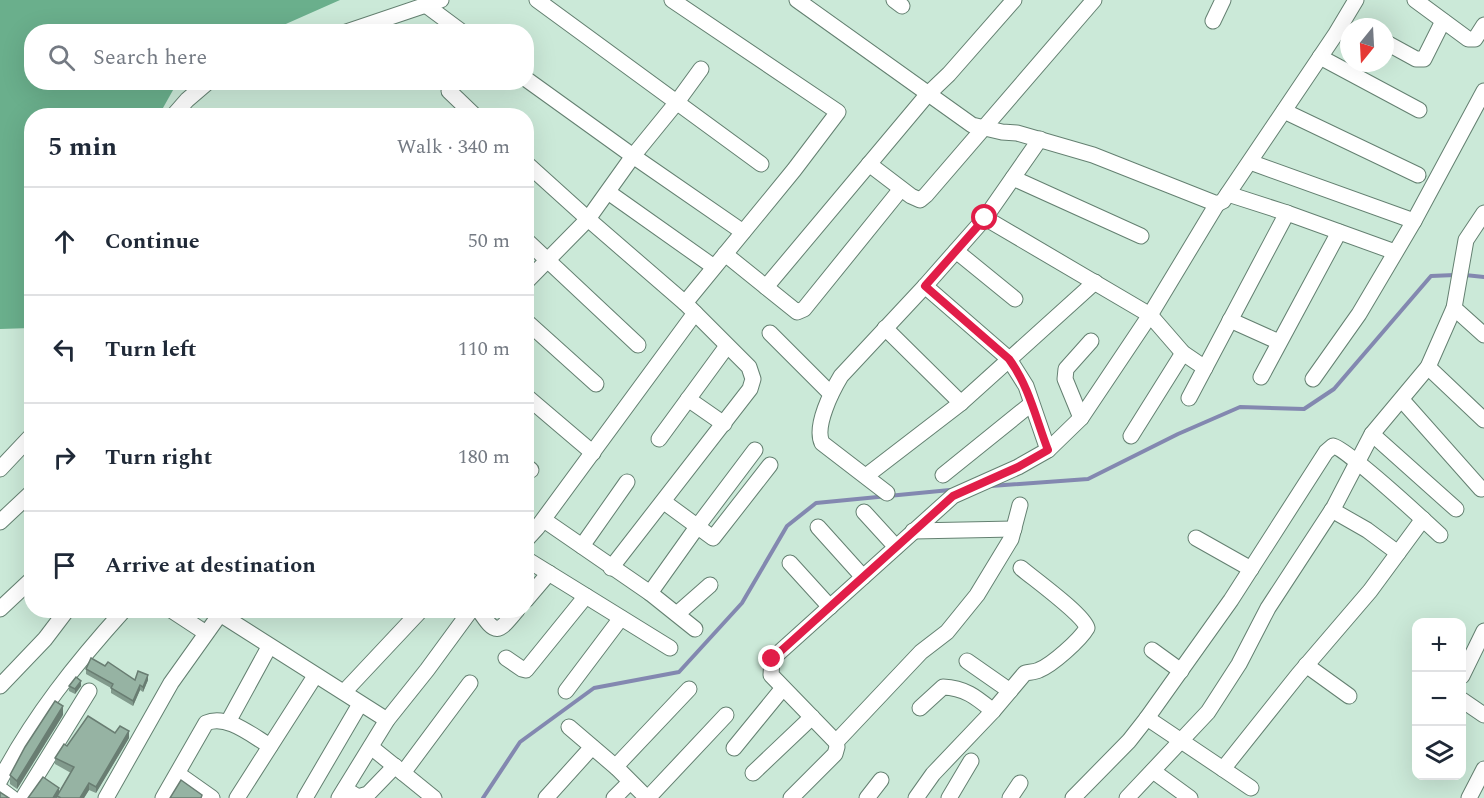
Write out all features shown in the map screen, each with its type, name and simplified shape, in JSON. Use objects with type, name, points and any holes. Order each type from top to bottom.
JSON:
[{"type":"street","points":[[537,0],[760,164]]},
{"type":"street","points":[[534,531],[593,453],[690,308],[714,267],[794,170],[838,112],[672,0]]},
{"type":"street","points":[[797,0],[972,125],[1040,139],[1223,199],[1287,213],[1395,252]]},
{"type":"street","points":[[766,287],[927,95],[949,74],[1014,0]]},
{"type":"street","points":[[869,164],[911,196],[920,200],[927,195],[982,128],[1094,0]]},
{"type":"street","points":[[1213,21],[1223,0]]},
{"type":"street","points":[[1352,18],[1356,0]]},
{"type":"street","points":[[1415,0],[1468,39],[1475,39],[1484,25]]},
{"type":"street","points":[[370,24],[434,3],[454,24]]},
{"type":"street","points":[[1394,47],[1416,59],[1424,58],[1443,21]]},
{"type":"street","points":[[791,798],[837,752],[836,742],[771,675],[772,659],[953,496],[1018,467],[1048,450],[1081,418],[1150,315],[1223,199],[1320,57],[1340,35]]},
{"type":"street","points":[[1320,57],[1419,110]]},
{"type":"street","points":[[534,274],[588,219],[633,156],[701,69]]},
{"type":"street","points":[[534,85],[743,232]]},
{"type":"street","points":[[180,108],[199,90]]},
{"type":"street","points":[[449,91],[467,108]]},
{"type":"street","points":[[1313,380],[1359,314],[1480,108],[1484,92]]},
{"type":"street","points":[[1284,111],[1418,175]]},
{"type":"street","points":[[887,493],[822,443],[819,436],[831,394],[841,376],[985,218],[1040,139]]},
{"type":"street","points":[[1250,162],[1414,221]]},
{"type":"street","points":[[534,169],[690,308],[749,367],[753,379],[750,389],[724,424],[611,568]]},
{"type":"street","points":[[1013,178],[1141,236]]},
{"type":"street","points":[[725,254],[797,312],[804,309],[901,189]]},
{"type":"street","points":[[608,192],[714,267]]},
{"type":"street","points":[[1189,398],[1287,213]]},
{"type":"street","points":[[1127,798],[1208,712],[1239,664],[1268,608],[1332,510],[1372,434],[1428,367],[1454,308],[1463,249],[1472,229],[1484,213]]},
{"type":"street","points":[[985,218],[1150,315],[1183,353],[1205,368]]},
{"type":"street","points":[[1261,377],[1339,232]]},
{"type":"street","points":[[534,247],[638,345]]},
{"type":"street","points":[[956,251],[1015,299]]},
{"type":"street","points":[[866,476],[961,402],[1095,282]]},
{"type":"street","points":[[925,286],[1009,359],[1026,386],[1048,450]]},
{"type":"street","points":[[1454,308],[1484,335]]},
{"type":"street","points":[[1230,320],[1279,342]]},
{"type":"street","points":[[534,328],[596,384]]},
{"type":"street","points":[[885,328],[961,402]]},
{"type":"street","points":[[770,333],[831,394]]},
{"type":"street","points":[[1081,418],[1065,379],[1066,369],[1091,341]]},
{"type":"street","points":[[659,440],[727,345]]},
{"type":"street","points":[[1131,436],[1183,353]]},
{"type":"street","points":[[1428,367],[1484,420]]},
{"type":"street","points":[[688,399],[724,424]]},
{"type":"street","points":[[1402,400],[1481,489]]},
{"type":"street","points":[[534,403],[593,453]]},
{"type":"street","points":[[943,475],[1031,404]]},
{"type":"street","points":[[1372,434],[1455,509]]},
{"type":"street","points":[[0,469],[24,444]]},
{"type":"street","points":[[1073,798],[1129,741],[1148,718],[1251,569],[1326,452],[1333,446],[1338,446],[1440,535]]},
{"type":"street","points":[[650,593],[755,450]]},
{"type":"street","points":[[664,502],[713,538],[770,465]]},
{"type":"street","points":[[582,546],[627,482]]},
{"type":"street","points":[[0,522],[24,500]]},
{"type":"street","points":[[836,742],[921,652],[947,632],[960,617],[977,595],[1011,539],[1020,505]]},
{"type":"street","points":[[1332,510],[1367,530],[1398,553]]},
{"type":"street","points":[[864,512],[896,546]]},
{"type":"street","points":[[1223,769],[1306,665],[1370,591],[1423,519]]},
{"type":"street","points":[[544,520],[650,593],[695,629]]},
{"type":"street","points":[[818,527],[863,577]]},
{"type":"street","points":[[914,531],[1014,530]]},
{"type":"street","points":[[1196,538],[1251,569]]},
{"type":"street","points":[[790,563],[830,607]]},
{"type":"street","points":[[534,564],[670,648]]},
{"type":"street","points":[[915,798],[933,774],[993,711],[1025,673],[1037,672],[1044,668],[1080,637],[1087,628],[1072,610],[1021,568]]},
{"type":"street","points":[[534,591],[549,573]]},
{"type":"street","points":[[677,614],[710,585]]},
{"type":"street","points":[[0,609],[24,591]]},
{"type":"street","points":[[506,658],[526,670],[586,596]]},
{"type":"street","points":[[0,686],[62,618]]},
{"type":"street","points":[[0,780],[16,749],[43,708],[85,653],[117,618]]},
{"type":"street","points":[[183,618],[206,633]]},
{"type":"street","points":[[106,798],[171,683],[217,618]]},
{"type":"street","points":[[229,618],[270,647],[387,720]]},
{"type":"street","points":[[344,692],[413,618]]},
{"type":"street","points":[[465,618],[428,670],[387,720],[342,794],[358,797],[368,794],[399,770],[470,683]]},
{"type":"street","points":[[484,618],[490,627],[497,629],[503,627],[510,618]]},
{"type":"street","points":[[566,691],[621,618]]},
{"type":"street","points":[[1463,672],[1484,631]]},
{"type":"street","points":[[228,723],[270,647]]},
{"type":"street","points":[[1152,650],[1181,671]]},
{"type":"street","points":[[968,661],[1010,691]]},
{"type":"street","points":[[1306,665],[1349,696]]},
{"type":"street","points":[[237,798],[315,676]]},
{"type":"street","points":[[920,708],[944,687],[958,687],[993,711]]},
{"type":"street","points":[[734,748],[783,688]]},
{"type":"street","points":[[617,768],[619,763],[689,689]]},
{"type":"street","points":[[23,798],[89,691]]},
{"type":"street","points":[[1466,703],[1484,715]]},
{"type":"street","points":[[305,798],[360,704]]},
{"type":"street","points":[[569,727],[648,798],[726,715]]},
{"type":"street","points":[[753,773],[812,717]]},
{"type":"street","points":[[1148,718],[1181,743],[1251,788]]},
{"type":"street","points":[[163,798],[206,723],[214,720],[228,723],[270,746]]},
{"type":"street","points":[[371,747],[435,798]]},
{"type":"street","points":[[546,798],[592,747]]},
{"type":"street","points":[[950,798],[971,761]]},
{"type":"street","points":[[1469,798],[1484,769]]},
{"type":"street","points":[[1153,771],[1190,798]]},
{"type":"street","points":[[178,774],[212,798]]},
{"type":"street","points":[[867,798],[880,780]]},
{"type":"street","points":[[614,798],[630,782]]},
{"type":"street","points":[[1010,798],[1020,783]]},
{"type":"street","points":[[0,789],[12,798]]},
{"type":"green space","points":[[0,0],[340,0],[286,24],[24,24],[24,90],[173,90],[163,108],[24,108],[24,328],[0,329]]},
{"type":"building","points":[[91,658],[105,666],[108,662],[135,680],[138,671],[148,675],[143,687],[140,685],[133,701],[111,688],[113,684],[86,669]]},
{"type":"building","points":[[76,677],[81,681],[75,689],[69,686]]},
{"type":"building","points":[[55,701],[63,706],[17,781],[10,775]]},
{"type":"building","points":[[88,716],[115,733],[120,726],[129,731],[96,787],[89,783],[80,798],[61,798],[57,796],[74,767],[55,758],[64,744],[67,746]]},
{"type":"building","points":[[43,777],[59,788],[53,798],[28,798]]},
{"type":"building","points":[[181,780],[202,795],[201,798],[170,798]]},
{"type":"building","points":[[0,792],[9,798],[0,798]]},
{"type":"waterway","points":[[991,486],[1088,479],[1178,434],[1240,407],[1304,409],[1334,389],[1431,276],[1455,275]]},
{"type":"waterway","points":[[1465,275],[1484,277]]},
{"type":"waterway","points":[[483,798],[520,742],[594,688],[679,672],[742,603],[787,526],[816,503],[950,490]]},
{"type":"route","points":[[772,659],[953,496],[1018,467],[1048,450],[1026,386],[1009,359],[925,286],[985,218]]}]
